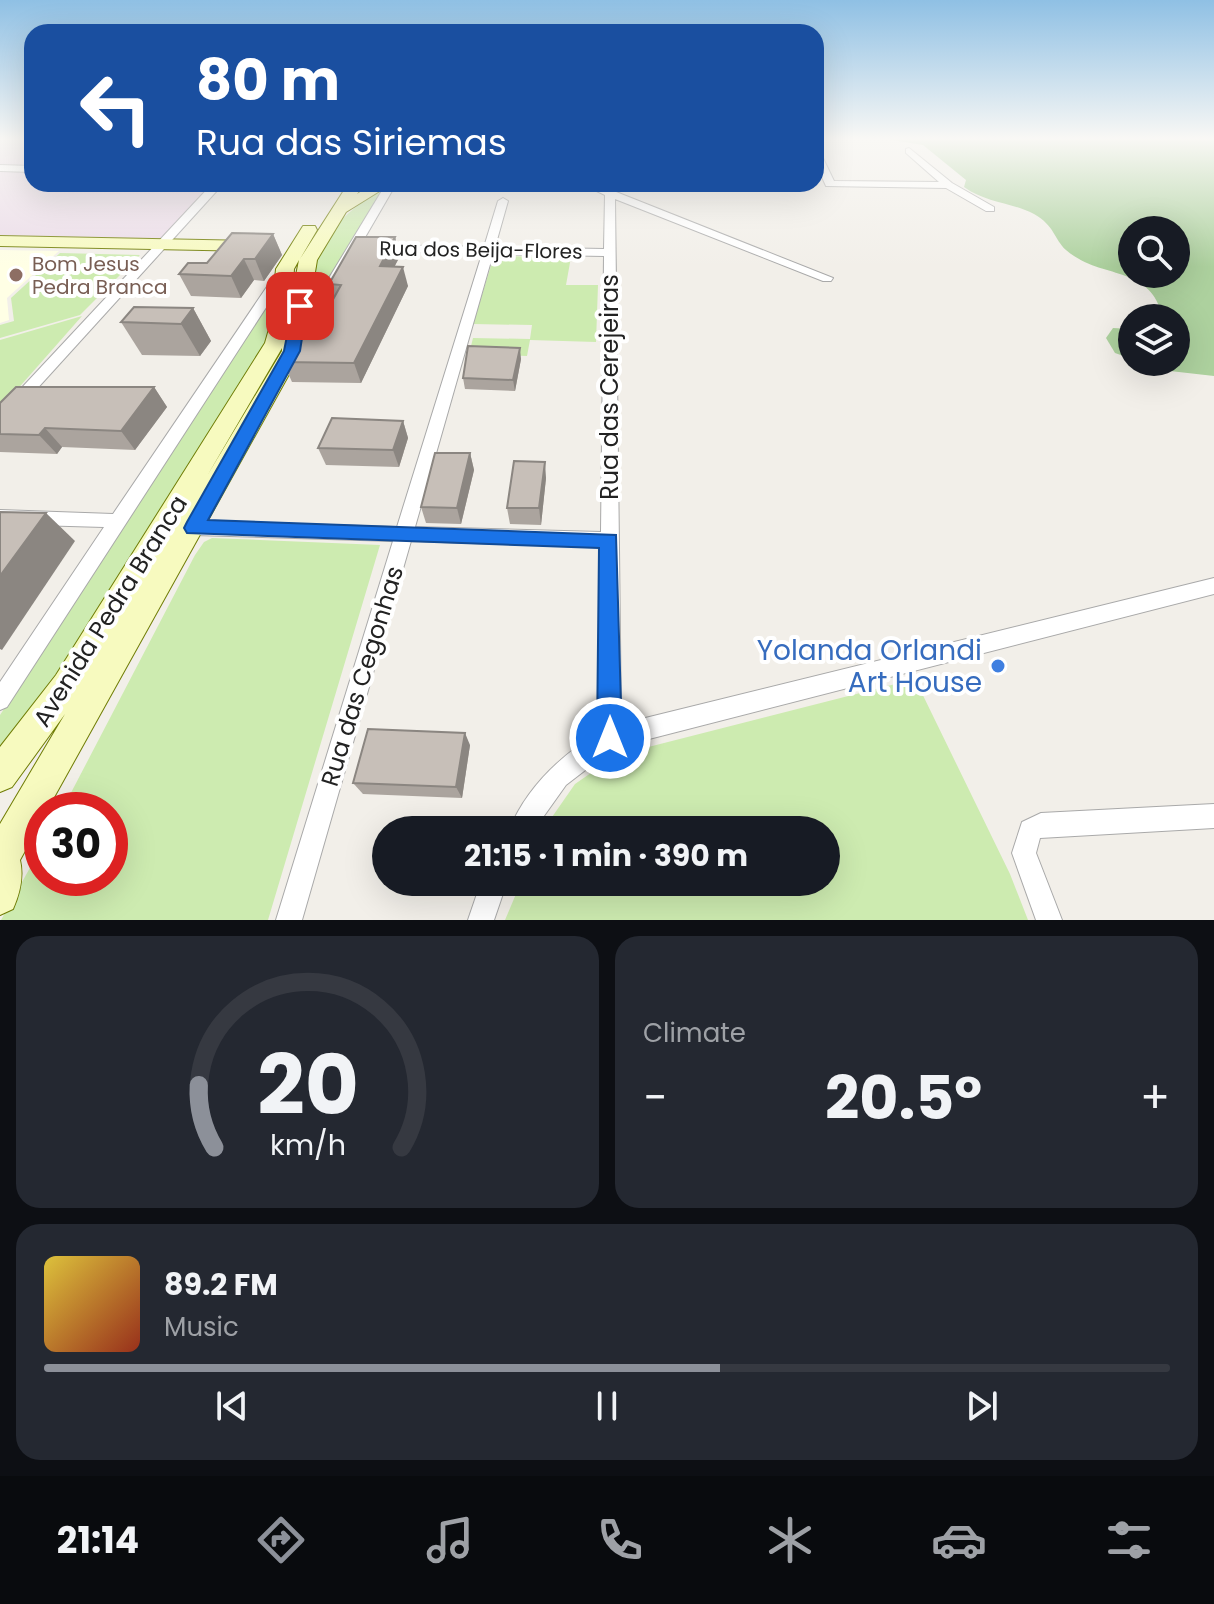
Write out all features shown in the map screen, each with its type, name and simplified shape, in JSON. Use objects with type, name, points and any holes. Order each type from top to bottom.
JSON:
[{"type":"main road","name":"Avenida Pedra Branca","points":[[0,775],[67,686],[275,343],[281,322],[283,252],[334,192]]},
{"type":"main road","name":"Avenida Pedra Branca","points":[[1,857],[194,528],[292,351],[308,260],[351,192]]},
{"type":"main road","points":[[335,216],[371,192]]},
{"type":"main road","points":[[0,241],[162,244],[283,252]]},
{"type":"main road","points":[[0,896],[4,872],[1,857]]},
{"type":"street","points":[[829,181],[830,184],[948,185]]},
{"type":"street","points":[[943,181],[990,209]]},
{"type":"street","points":[[0,420],[211,192]]},
{"type":"street","points":[[292,351],[386,192]]},
{"type":"street","points":[[610,193],[827,278]]},
{"type":"street","name":"Rua das Cerejeiras","points":[[610,193],[610,738]]},
{"type":"street","name":"Rua das Cegonhas","points":[[289,920],[503,201]]},
{"type":"street","name":"Rua dos Beija-Flores","points":[[352,247],[609,253]]},
{"type":"street","name":"Avenida Pedra Branca","points":[[0,700],[118,521],[283,252]]},
{"type":"street","points":[[0,517],[118,521]]},
{"type":"street","points":[[194,528],[609,540]]},
{"type":"street","points":[[528,816],[569,763],[610,738],[1214,586]]},
{"type":"street","points":[[1049,920],[1024,853],[1030,830],[1041,825],[1214,816]]},
{"type":"street","points":[[481,920],[489,896]]},
{"type":"shaded area","points":[[0,181],[24,181],[24,192],[207,192],[160,242],[0,238]]},
{"type":"shaded area","name":"Bom Jesus Pedra Branca","points":[[0,250],[59,251],[7,298],[9,320],[0,323]]},
{"type":"green space","points":[[966,181],[1214,181],[1214,376],[1190,373],[1190,304],[1158,304],[1146,288],[1190,288],[1190,216],[1118,216],[1118,273],[1080,260],[1062,246],[1046,223],[1034,214],[964,187]]},
{"type":"green space","points":[[381,192],[311,310],[311,271],[317,254],[338,224],[367,198]]},
{"type":"green space","points":[[60,253],[140,255],[80,315],[0,338],[0,325],[14,321],[11,298]]},
{"type":"green space","points":[[499,256],[571,257],[566,285],[598,285],[596,342],[530,340],[527,356],[469,354],[473,338],[530,339],[532,325],[473,324],[493,259]]},
{"type":"green space","points":[[275,294],[266,343],[0,765],[0,715]]},
{"type":"green space","points":[[82,316],[0,409],[0,340]]},
{"type":"green space","points":[[1113,328],[1118,328],[1118,354],[1115,353],[1106,338]]},
{"type":"green space","points":[[212,538],[380,545],[268,920],[1,920],[24,878],[24,896],[128,896],[128,792],[71,792],[204,542]]},
{"type":"green space","points":[[915,679],[1010,874],[1028,920],[505,920],[515,896],[840,896],[840,816],[553,816],[575,784],[617,755]]},
{"type":"building","points":[[232,233],[273,234],[255,259],[244,259],[231,276],[179,274],[188,263],[207,263]]},
{"type":"building","points":[[356,237],[395,237],[380,266],[403,267],[354,363],[283,362],[307,321],[321,321],[341,285],[329,284]]},
{"type":"building","points":[[134,307],[193,308],[181,324],[121,322]]},
{"type":"building","points":[[468,346],[520,348],[513,380],[463,378]]},
{"type":"building","points":[[16,387],[154,387],[121,431],[45,428],[39,435],[0,434],[0,403]]},
{"type":"building","points":[[332,418],[403,421],[393,450],[318,448]]},
{"type":"building","points":[[435,453],[470,453],[457,508],[421,507]]},
{"type":"building","points":[[514,461],[545,462],[539,508],[507,508]]},
{"type":"building","points":[[0,512],[46,513],[0,576]]},
{"type":"building","points":[[368,729],[465,733],[456,787],[353,783]]},
{"type":"place","name":"Bom Jesus Pedra Branca","points":[[16,275]]},
{"type":"place","name":"Yolanda Orlandi Art House","points":[[998,666]]},
{"type":"route","points":[[300,306],[292,351],[194,528],[609,540],[610,738]]}]
